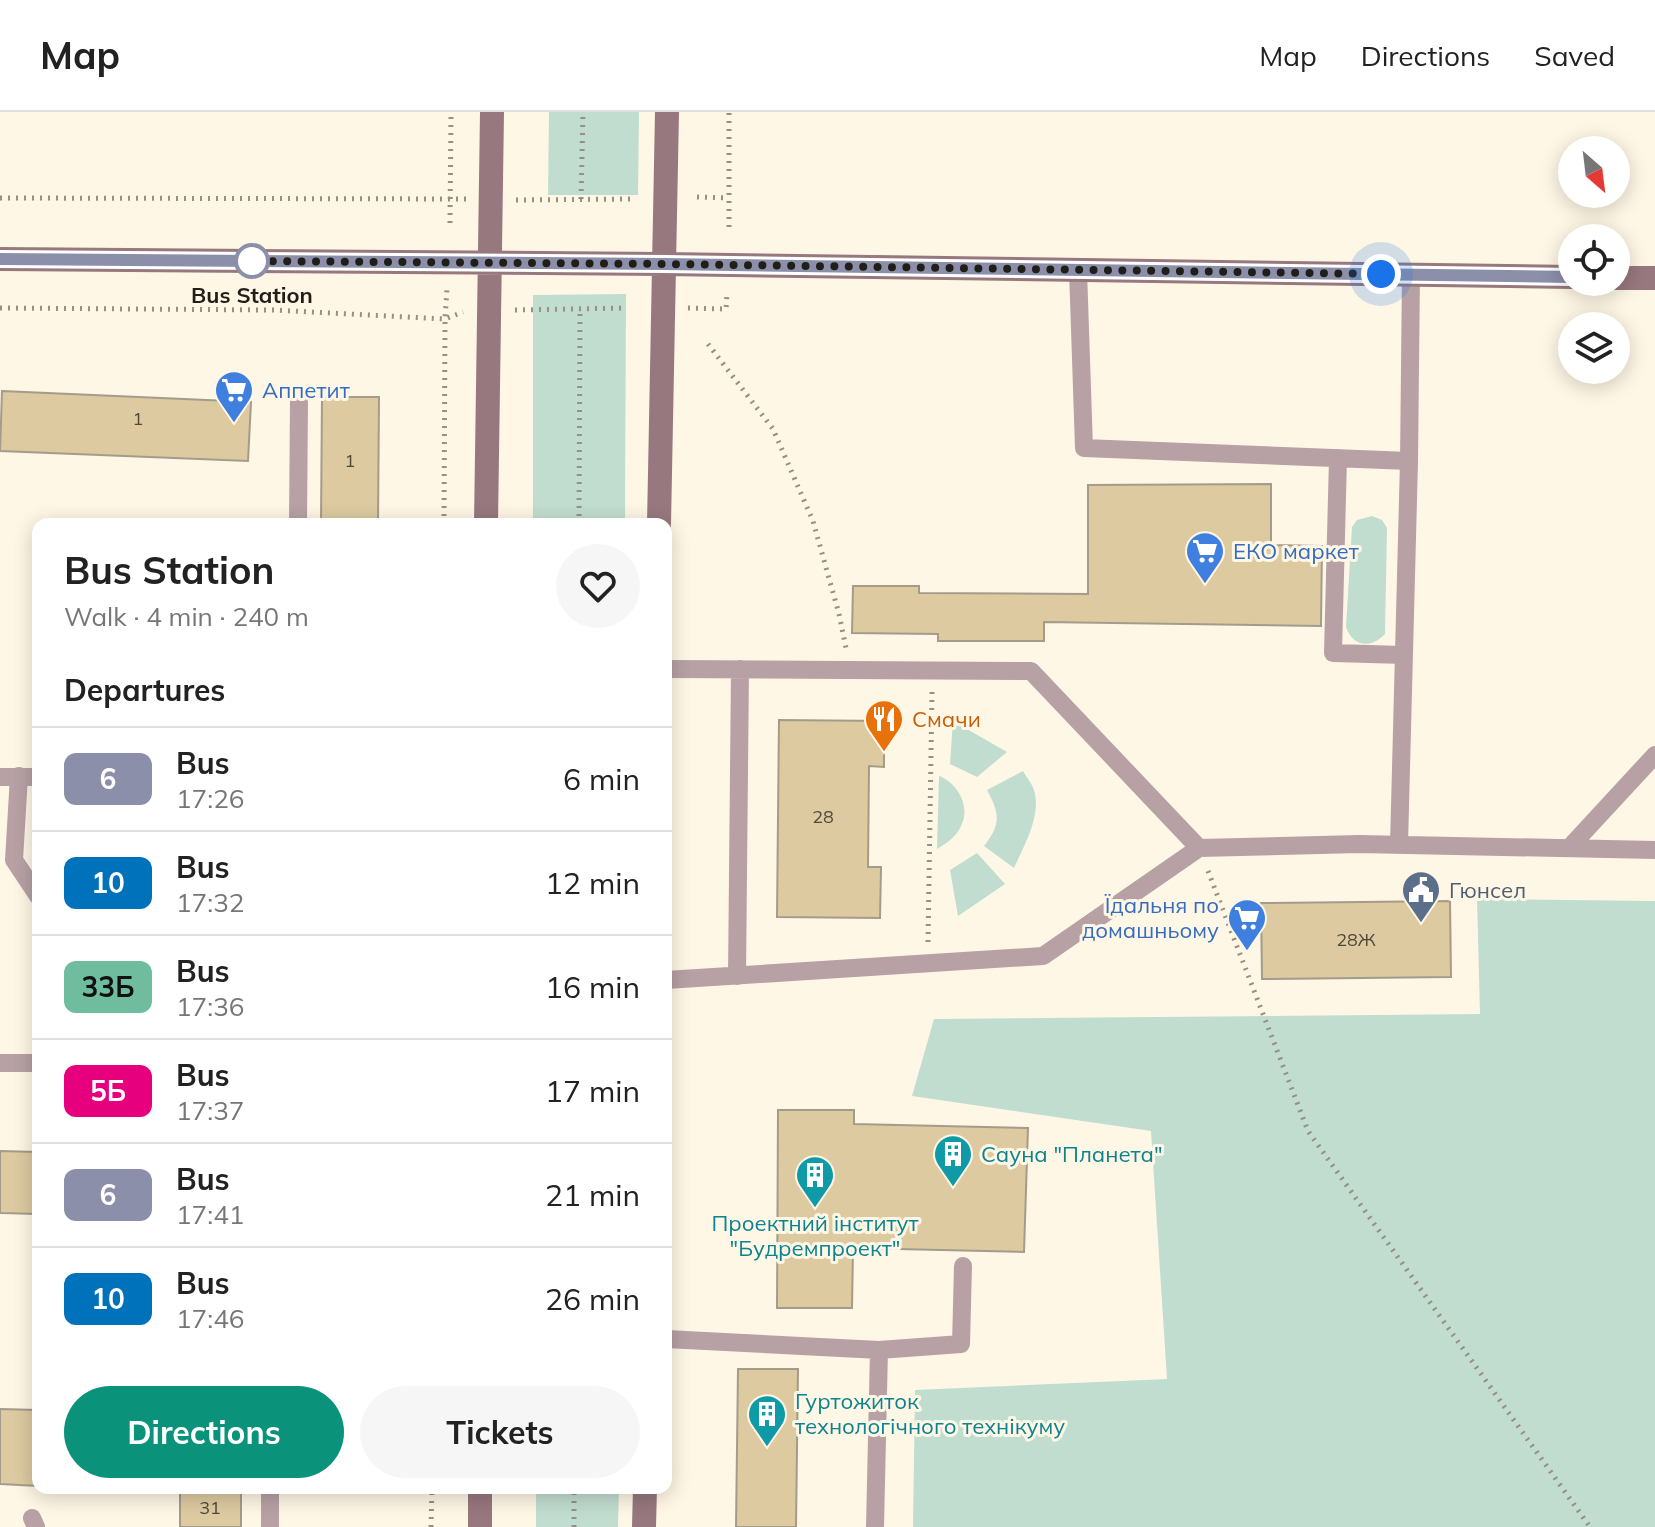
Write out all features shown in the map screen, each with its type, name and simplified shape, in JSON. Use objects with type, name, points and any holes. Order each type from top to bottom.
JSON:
[{"type":"street","points":[[486,518],[492,112]]},
{"type":"street","points":[[659,518],[667,112]]},
{"type":"street","points":[[0,259],[665,264],[1558,277]]},
{"type":"street","points":[[1630,278],[1655,278]]},
{"type":"street","points":[[480,1494],[480,1527]]},
{"type":"street","points":[[644,1527],[645,1494]]},
{"type":"lane","points":[[1078,270],[1084,448],[1409,461]]},
{"type":"lane","points":[[1399,845],[1411,275]]},
{"type":"lane","points":[[298,518],[299,401]]},
{"type":"lane","points":[[1338,458],[1333,653],[1404,655]]},
{"type":"lane","points":[[672,669],[1031,671],[1199,848]]},
{"type":"lane","points":[[737,976],[740,669]]},
{"type":"lane","points":[[1569,848],[1655,755]]},
{"type":"lane","points":[[0,777],[29,777],[14,860],[32,887]]},
{"type":"lane","points":[[672,980],[1043,956],[1199,848],[1399,845],[1655,850]]},
{"type":"lane","points":[[0,1063],[32,1063]]},
{"type":"lane","points":[[672,1339],[879,1350],[961,1344],[963,1266]]},
{"type":"lane","points":[[875,1527],[879,1350]]},
{"type":"lane","points":[[270,1494],[270,1527]]},
{"type":"path","points":[[450,223],[451,112]]},
{"type":"path","points":[[581,199],[583,112]]},
{"type":"path","points":[[729,112],[729,227]]},
{"type":"path","points":[[697,197],[729,198]]},
{"type":"path","points":[[0,198],[467,199]]},
{"type":"path","points":[[515,200],[634,199]]},
{"type":"path","points":[[444,518],[447,284]]},
{"type":"path","points":[[687,308],[726,309],[727,293]]},
{"type":"path","points":[[0,308],[273,310],[445,319],[467,310]]},
{"type":"path","points":[[513,310],[626,308]]},
{"type":"path","points":[[579,518],[580,310]]},
{"type":"path","points":[[708,344],[773,429],[813,521],[839,614],[850,670]]},
{"type":"path","points":[[928,963],[932,671]]},
{"type":"path","points":[[1199,848],[1308,1131],[1590,1527]]},
{"type":"path","points":[[431,1527],[432,1494]]},
{"type":"path","points":[[574,1494],[574,1527]]},
{"type":"green space","points":[[549,112],[639,112],[638,195],[548,195]]},
{"type":"green space","points":[[626,294],[625,518],[533,518],[533,295]]},
{"type":"green space","points":[[1372,516],[1382,520],[1387,528],[1385,634],[1374,642],[1363,644],[1353,639],[1346,627],[1352,527],[1357,520]]},
{"type":"green space","points":[[953,721],[1007,752],[977,777],[950,764]]},
{"type":"green space","points":[[1023,771],[1032,785],[1036,803],[1030,832],[1014,868],[984,846],[997,819],[987,790]]},
{"type":"green space","points":[[939,776],[952,784],[961,796],[964,819],[957,833],[937,849]]},
{"type":"green space","points":[[977,853],[1005,884],[958,916],[950,870]]},
{"type":"green space","points":[[1477,899],[1655,901],[1655,1527],[913,1527],[915,1390],[1167,1379],[1151,1131],[912,1096],[934,1019],[1480,1014]]},
{"type":"green space","points":[[536,1494],[619,1494],[618,1527],[536,1527]]},
{"type":"building","points":[[2,391],[251,402],[248,461],[0,451]]},
{"type":"building","points":[[322,397],[379,397],[378,518],[321,518]]},
{"type":"building","name":"ЕКО маркет","points":[[1271,484],[1271,545],[1322,546],[1321,626],[1044,622],[1044,641],[938,641],[938,634],[852,633],[853,586],[919,586],[919,593],[1088,594],[1088,485]]},
{"type":"building","points":[[779,720],[884,721],[884,767],[869,766],[868,867],[881,867],[880,918],[777,917]]},
{"type":"building","points":[[1450,901],[1451,977],[1262,979],[1261,903]]},
{"type":"building","points":[[778,1110],[854,1110],[854,1124],[1028,1128],[1024,1252],[853,1248],[852,1308],[777,1308]]},
{"type":"building","points":[[0,1151],[32,1152],[32,1214],[0,1213]]},
{"type":"building","name":"Гуртожиток технологічного технікуму","points":[[738,1369],[798,1369],[796,1527],[736,1527]]},
{"type":"building","points":[[0,1409],[32,1410],[32,1486],[0,1484]]},
{"type":"building","points":[[180,1494],[241,1494],[241,1527],[180,1527]]},
{"type":"bus line","name":"6","points":[[0,259],[665,264],[1558,277]]},
{"type":"place","name":"Bus Station","points":[[252,261]]},
{"type":"place","name":"Аппетит","points":[[234,424]]},
{"type":"place","name":"ЕКО маркет","points":[[1205,585]]},
{"type":"place","name":"Смачи","points":[[884,753]]},
{"type":"place","name":"Гюнсел","points":[[1421,924]]},
{"type":"place","name":"Їдальня по домашньому","points":[[1247,952]]},
{"type":"place","name":"Сауна \"Планета\"","points":[[953,1188]]},
{"type":"place","name":"Проектний інститут \"Будремпроект\"","points":[[815,1209]]},
{"type":"place","name":"Гуртожиток технологічного технікуму","points":[[767,1448]]},
{"type":"route","points":[[252,261],[248,261],[1381,274]]}]
